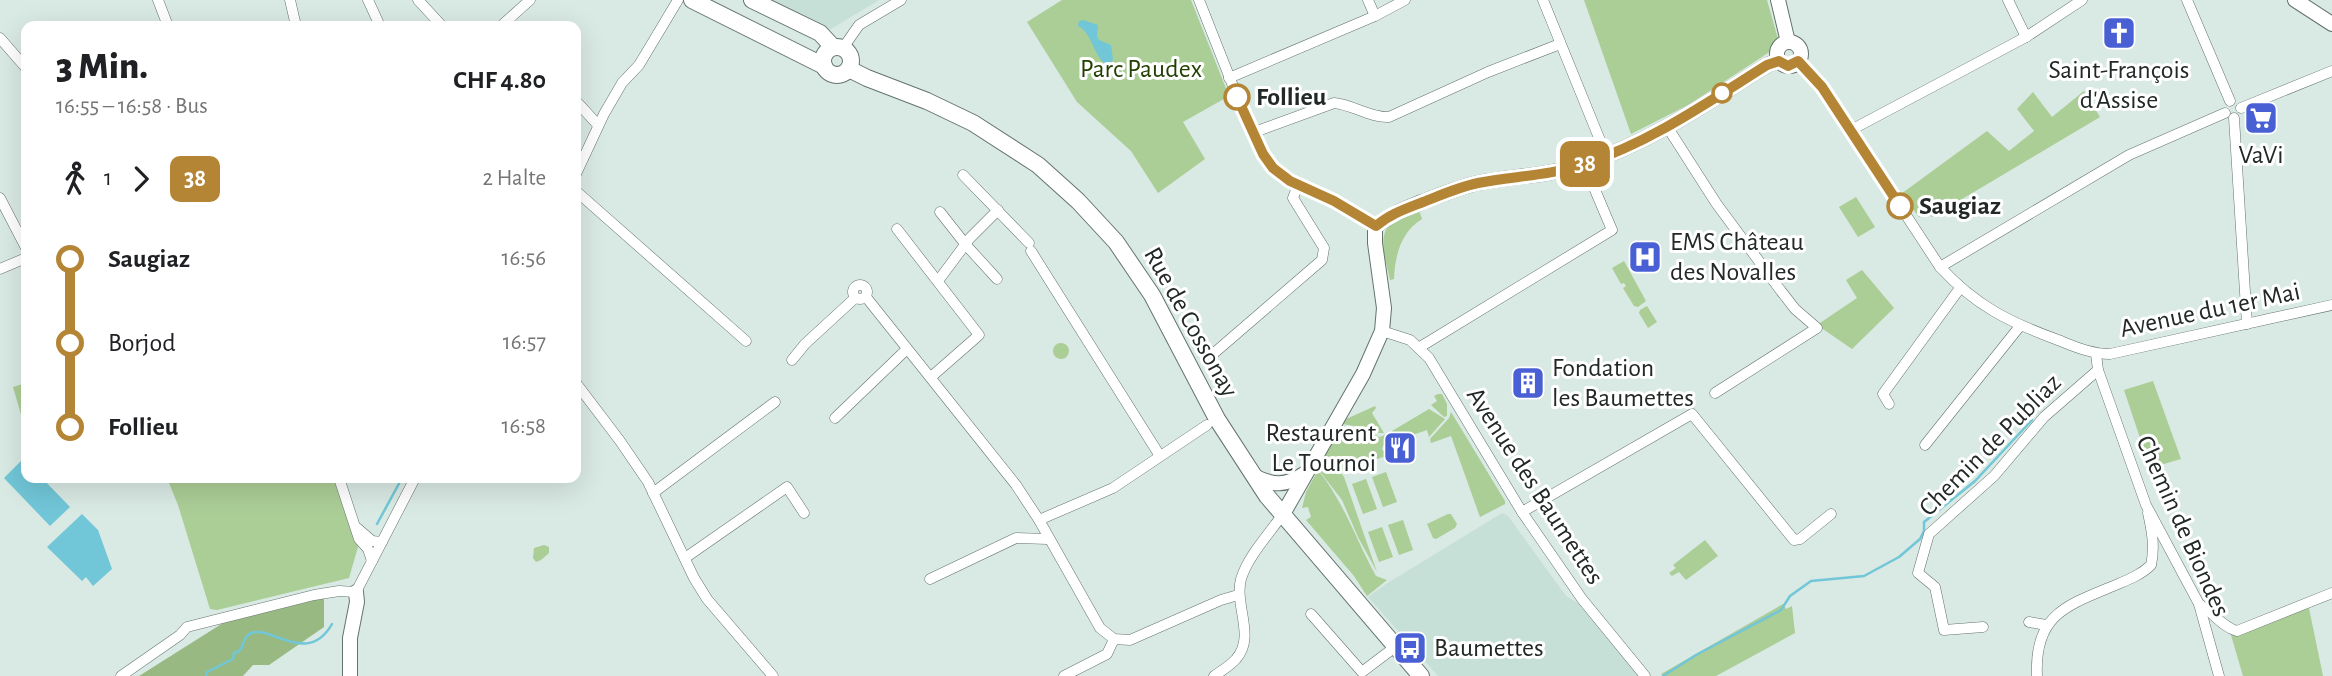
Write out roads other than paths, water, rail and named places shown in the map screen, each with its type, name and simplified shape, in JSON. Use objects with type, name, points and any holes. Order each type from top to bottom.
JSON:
[{"type":"main road","name":"Rue de Cossonay","points":[[692,0],[824,66],[828,72],[844,74],[849,68],[973,123],[1038,165],[1078,201],[1116,242],[1153,295],[1217,419],[1254,476],[1421,676]]},
{"type":"main road","points":[[752,0],[820,33],[849,53],[852,60],[849,68]]},
{"type":"main road","points":[[824,66],[824,55],[838,47]]},
{"type":"street","points":[[158,0],[166,21]]},
{"type":"street","points":[[290,0],[295,21]]},
{"type":"street","points":[[368,0],[378,21]]},
{"type":"street","points":[[418,0],[437,21]]},
{"type":"street","points":[[508,21],[530,0]]},
{"type":"street","points":[[581,163],[598,125],[622,83],[639,65],[678,0]]},
{"type":"street","points":[[838,47],[859,24],[901,0]]},
{"type":"street","points":[[1199,0],[1252,133],[1273,168],[1376,226]]},
{"type":"street","points":[[1368,0],[1375,16]]},
{"type":"street","points":[[1229,78],[1375,16],[1405,0]]},
{"type":"street","points":[[1543,0],[1606,155]]},
{"type":"street","points":[[1777,0],[1788,42]]},
{"type":"street","points":[[2008,0],[2026,37]]},
{"type":"street","points":[[1851,130],[2026,37],[2082,0]]},
{"type":"street","points":[[2187,0],[2230,102]]},
{"type":"street","points":[[2295,0],[2332,24]]},
{"type":"street","points":[[0,38],[21,62]]},
{"type":"street","points":[[1779,61],[1777,50],[1781,44],[1788,42],[1796,44],[1800,50],[1798,61]]},
{"type":"street","points":[[1252,133],[1334,103],[1347,104],[1379,118],[1389,117],[1488,72],[1560,44]]},
{"type":"street","points":[[1214,676],[1236,659],[1241,650],[1244,622],[1238,596],[1245,570],[1308,471],[1363,374],[1382,331],[1384,308],[1375,243],[1376,226],[1386,217],[1459,188],[1530,177],[1584,164],[1668,128],[1767,65],[1779,61],[1788,66],[1798,61]]},
{"type":"street","points":[[1798,61],[1822,87],[1940,267],[1960,288],[1992,312],[2020,326],[2096,354]]},
{"type":"street","points":[[2241,108],[2332,71]]},
{"type":"street","points":[[1940,267],[2129,155],[2230,115],[2240,114],[2241,108],[2237,103],[2230,102],[2225,106],[2230,115],[2247,324]]},
{"type":"street","points":[[581,106],[598,125]]},
{"type":"street","points":[[1668,128],[1716,203],[1781,292],[1795,309],[1817,328],[1715,393]]},
{"type":"street","points":[[1419,347],[1612,230],[1584,164]]},
{"type":"street","points":[[963,175],[1030,247],[1160,456]]},
{"type":"street","points":[[1213,354],[1322,260],[1324,248],[1294,203],[1298,184]]},
{"type":"street","points":[[581,195],[746,341]]},
{"type":"street","points":[[0,198],[21,238]]},
{"type":"street","points":[[938,281],[966,245],[998,211]]},
{"type":"street","points":[[940,212],[997,279]]},
{"type":"street","points":[[897,229],[979,335],[931,377]]},
{"type":"street","points":[[0,269],[21,260]]},
{"type":"street","points":[[1889,404],[1883,394],[1960,288]]},
{"type":"street","points":[[792,360],[805,344],[861,297],[931,377],[934,385],[1016,485],[1039,520],[1100,628],[1114,639],[1130,640],[1221,600],[1238,596]]},
{"type":"street","name":"Avenue du 1er Mai","points":[[2096,354],[2110,354],[2332,305]]},
{"type":"street","points":[[1925,445],[2020,326]]},
{"type":"street","name":"Avenue des Baumettes","points":[[1382,331],[1410,340],[1419,347],[1435,368],[1522,512],[1582,599],[1645,676]]},
{"type":"street","points":[[835,418],[907,349]]},
{"type":"street","name":"Chemin de Biondes","points":[[2096,354],[2098,370],[2146,505],[2199,604],[2219,676]]},
{"type":"street","name":"Chemin de Publiaz","points":[[1983,626],[1944,630],[1935,587],[1918,573],[1929,534],[1994,476],[2044,417],[2098,370]]},
{"type":"street","points":[[581,390],[620,441],[653,493],[707,599],[773,676]]},
{"type":"street","points":[[653,493],[775,402]]},
{"type":"street","points":[[1522,512],[1692,414],[1791,538],[1798,540],[1831,514]]},
{"type":"street","points":[[1039,520],[1114,488],[1207,425]]},
{"type":"street","points":[[1254,476],[1268,483],[1283,484],[1292,482],[1308,471]]},
{"type":"street","points":[[341,483],[359,539],[368,550],[372,561]]},
{"type":"street","points":[[350,676],[350,638],[357,602],[356,592],[412,483]]},
{"type":"street","points":[[685,558],[787,488],[804,513]]},
{"type":"street","points":[[2037,676],[2037,651],[2046,625],[2071,604],[2135,577],[2151,565],[2154,554],[2153,537],[2146,505]]},
{"type":"street","points":[[357,528],[369,539],[382,542]]},
{"type":"street","points":[[930,579],[1016,538],[1048,538]]},
{"type":"street","points":[[121,676],[180,635],[187,627],[322,594],[356,592]]},
{"type":"street","points":[[2199,604],[2228,628],[2236,631],[2332,593]]},
{"type":"street","points":[[1311,614],[1362,672],[1395,647]]},
{"type":"street","points":[[2029,622],[2046,625]]},
{"type":"street","points":[[1065,676],[1107,654],[1114,639]]},
{"type":"water","points":[[1079,21],[1098,25],[1099,40],[1111,45],[1113,59],[1110,66],[1100,58],[1087,35],[1078,26]]},
{"type":"water","points":[[21,461],[21,483],[47,483],[70,507],[50,526],[4,478]]},
{"type":"water","points":[[82,514],[98,530],[112,569],[93,586],[86,577],[82,581],[47,547]]},
{"type":"waterway","points":[[1663,676],[1696,655],[1781,610],[1790,596],[1811,581],[1864,576],[1899,557],[1920,539],[1924,522],[1975,481],[2032,420]]},
{"type":"waterway","points":[[377,524],[399,483]]},
{"type":"waterway","points":[[206,676],[207,672],[233,659],[234,653],[239,651],[247,636],[255,632],[298,643],[310,643],[322,637],[332,624]]},
{"type":"place","name":"Saint-François d'Assise","points":[[2119,33]]},
{"type":"place","name":"Follieu","points":[[1237,97]]},
{"type":"place","name":"VaVi","points":[[2261,118]]},
{"type":"place","name":"Saugiaz","points":[[1900,206]]},
{"type":"place","name":"EMS Château des Novalles","points":[[1645,257]]},
{"type":"place","name":"Fondation les Baumettes","points":[[1528,383]]},
{"type":"place","name":"Restaurent Le Tournoi","points":[[1400,448]]},
{"type":"place","name":"Baumettes","points":[[1410,648]]},
{"type":"park label","name":"Parc Paudex","points":[[1141,69]]}]
